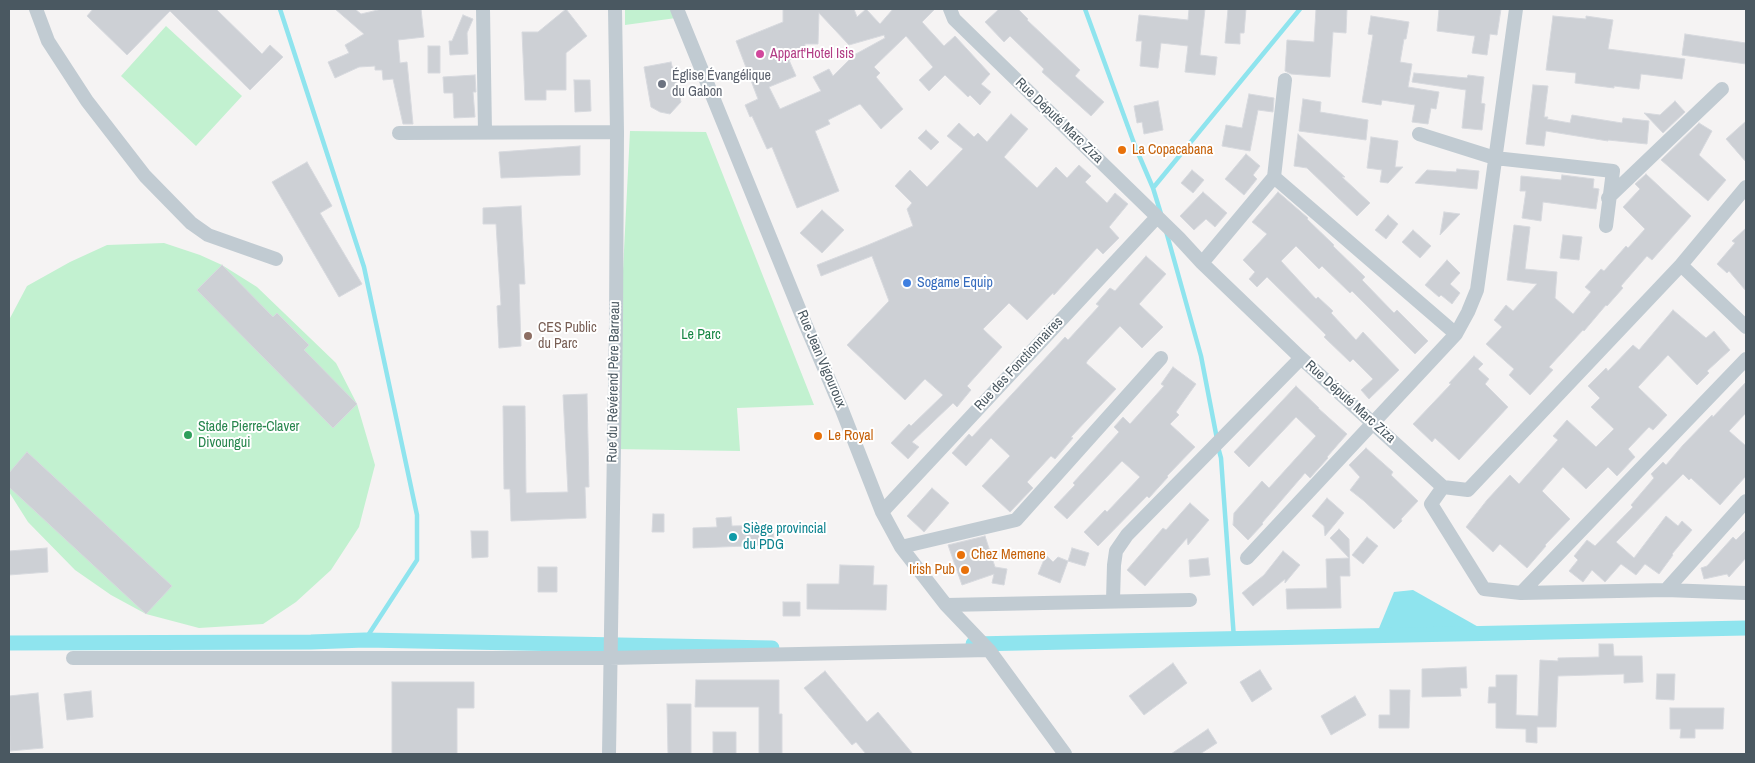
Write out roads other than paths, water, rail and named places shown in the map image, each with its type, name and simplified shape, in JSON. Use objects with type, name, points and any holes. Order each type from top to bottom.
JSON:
[{"type":"street","points":[[36,9],[48,40],[87,100],[145,176],[191,223],[208,235],[276,259]]},
{"type":"street","points":[[483,9],[485,132]]},
{"type":"street","name":"Rue du Révérend Père Barreau","points":[[609,754],[616,333],[617,132],[615,9]]},
{"type":"street","name":"Rue Jean Vigouroux","points":[[676,9],[842,410],[882,512],[901,547],[946,605],[989,650],[1065,754]]},
{"type":"street","name":"Rue Député Marc Ziza","points":[[950,9],[954,19],[1179,238],[1202,263],[1301,358],[1443,487]]},
{"type":"street","points":[[1247,558],[1456,334],[1468,312],[1476,290],[1516,9]]},
{"type":"street","points":[[1202,263],[1274,177],[1285,80]]},
{"type":"street","points":[[1608,198],[1722,89]]},
{"type":"street","points":[[399,133],[617,132]]},
{"type":"street","points":[[1420,134],[1495,158],[1613,171],[1608,198],[1606,226]]},
{"type":"street","points":[[1274,177],[1456,334]]},
{"type":"street","points":[[1746,187],[1681,265],[1468,490],[1443,487],[1431,504],[1484,589],[1521,593],[1666,590],[1746,593]]},
{"type":"street","name":"Rue des Fonctionnaires","points":[[882,512],[1158,219]]},
{"type":"street","points":[[1681,265],[1746,327]]},
{"type":"street","points":[[901,547],[1016,520],[1161,358]]},
{"type":"street","points":[[1113,600],[1116,551],[1127,535],[1301,358]]},
{"type":"street","points":[[1521,593],[1746,359]]},
{"type":"street","points":[[1666,590],[1746,500]]},
{"type":"street","points":[[946,605],[1113,600],[1190,600]]},
{"type":"street","points":[[73,658],[610,655],[989,650]]},
{"type":"water","points":[[1413,590],[1482,629],[1377,633],[1394,592]]},
{"type":"waterway","points":[[280,9],[364,267],[417,515],[417,560],[365,640]]},
{"type":"waterway","points":[[1085,9],[1135,146],[1153,188]]},
{"type":"waterway","points":[[1161,214],[1153,188],[1300,9]]},
{"type":"waterway","points":[[1166,231],[1201,356],[1217,439]]},
{"type":"waterway","points":[[1218,447],[1221,458],[1234,639]]},
{"type":"waterway","points":[[973,644],[1746,628]]},
{"type":"waterway","points":[[9,643],[311,642],[365,640],[772,648]]},
{"type":"place","name":"Appart'Hotel Isis","points":[[760,54]]},
{"type":"place","name":"Église Évangélique du Gabon","points":[[662,84]]},
{"type":"place","name":"La Copacabana","points":[[1122,150]]},
{"type":"place","name":"Sogame Equip","points":[[907,283]]},
{"type":"place","name":"CES Public du Parc","points":[[528,336]]},
{"type":"place","name":"Stade Pierre-Claver Divoungui","points":[[188,435]]},
{"type":"place","name":"Le Royal","points":[[818,436]]},
{"type":"place","name":"Siège provincial du PDG","points":[[733,537]]},
{"type":"place","name":"Chez Memene","points":[[961,555]]},
{"type":"place","name":"Irish Pub","points":[[965,570]]},
{"type":"park label","name":"Le Parc","points":[[701,335]]}]
